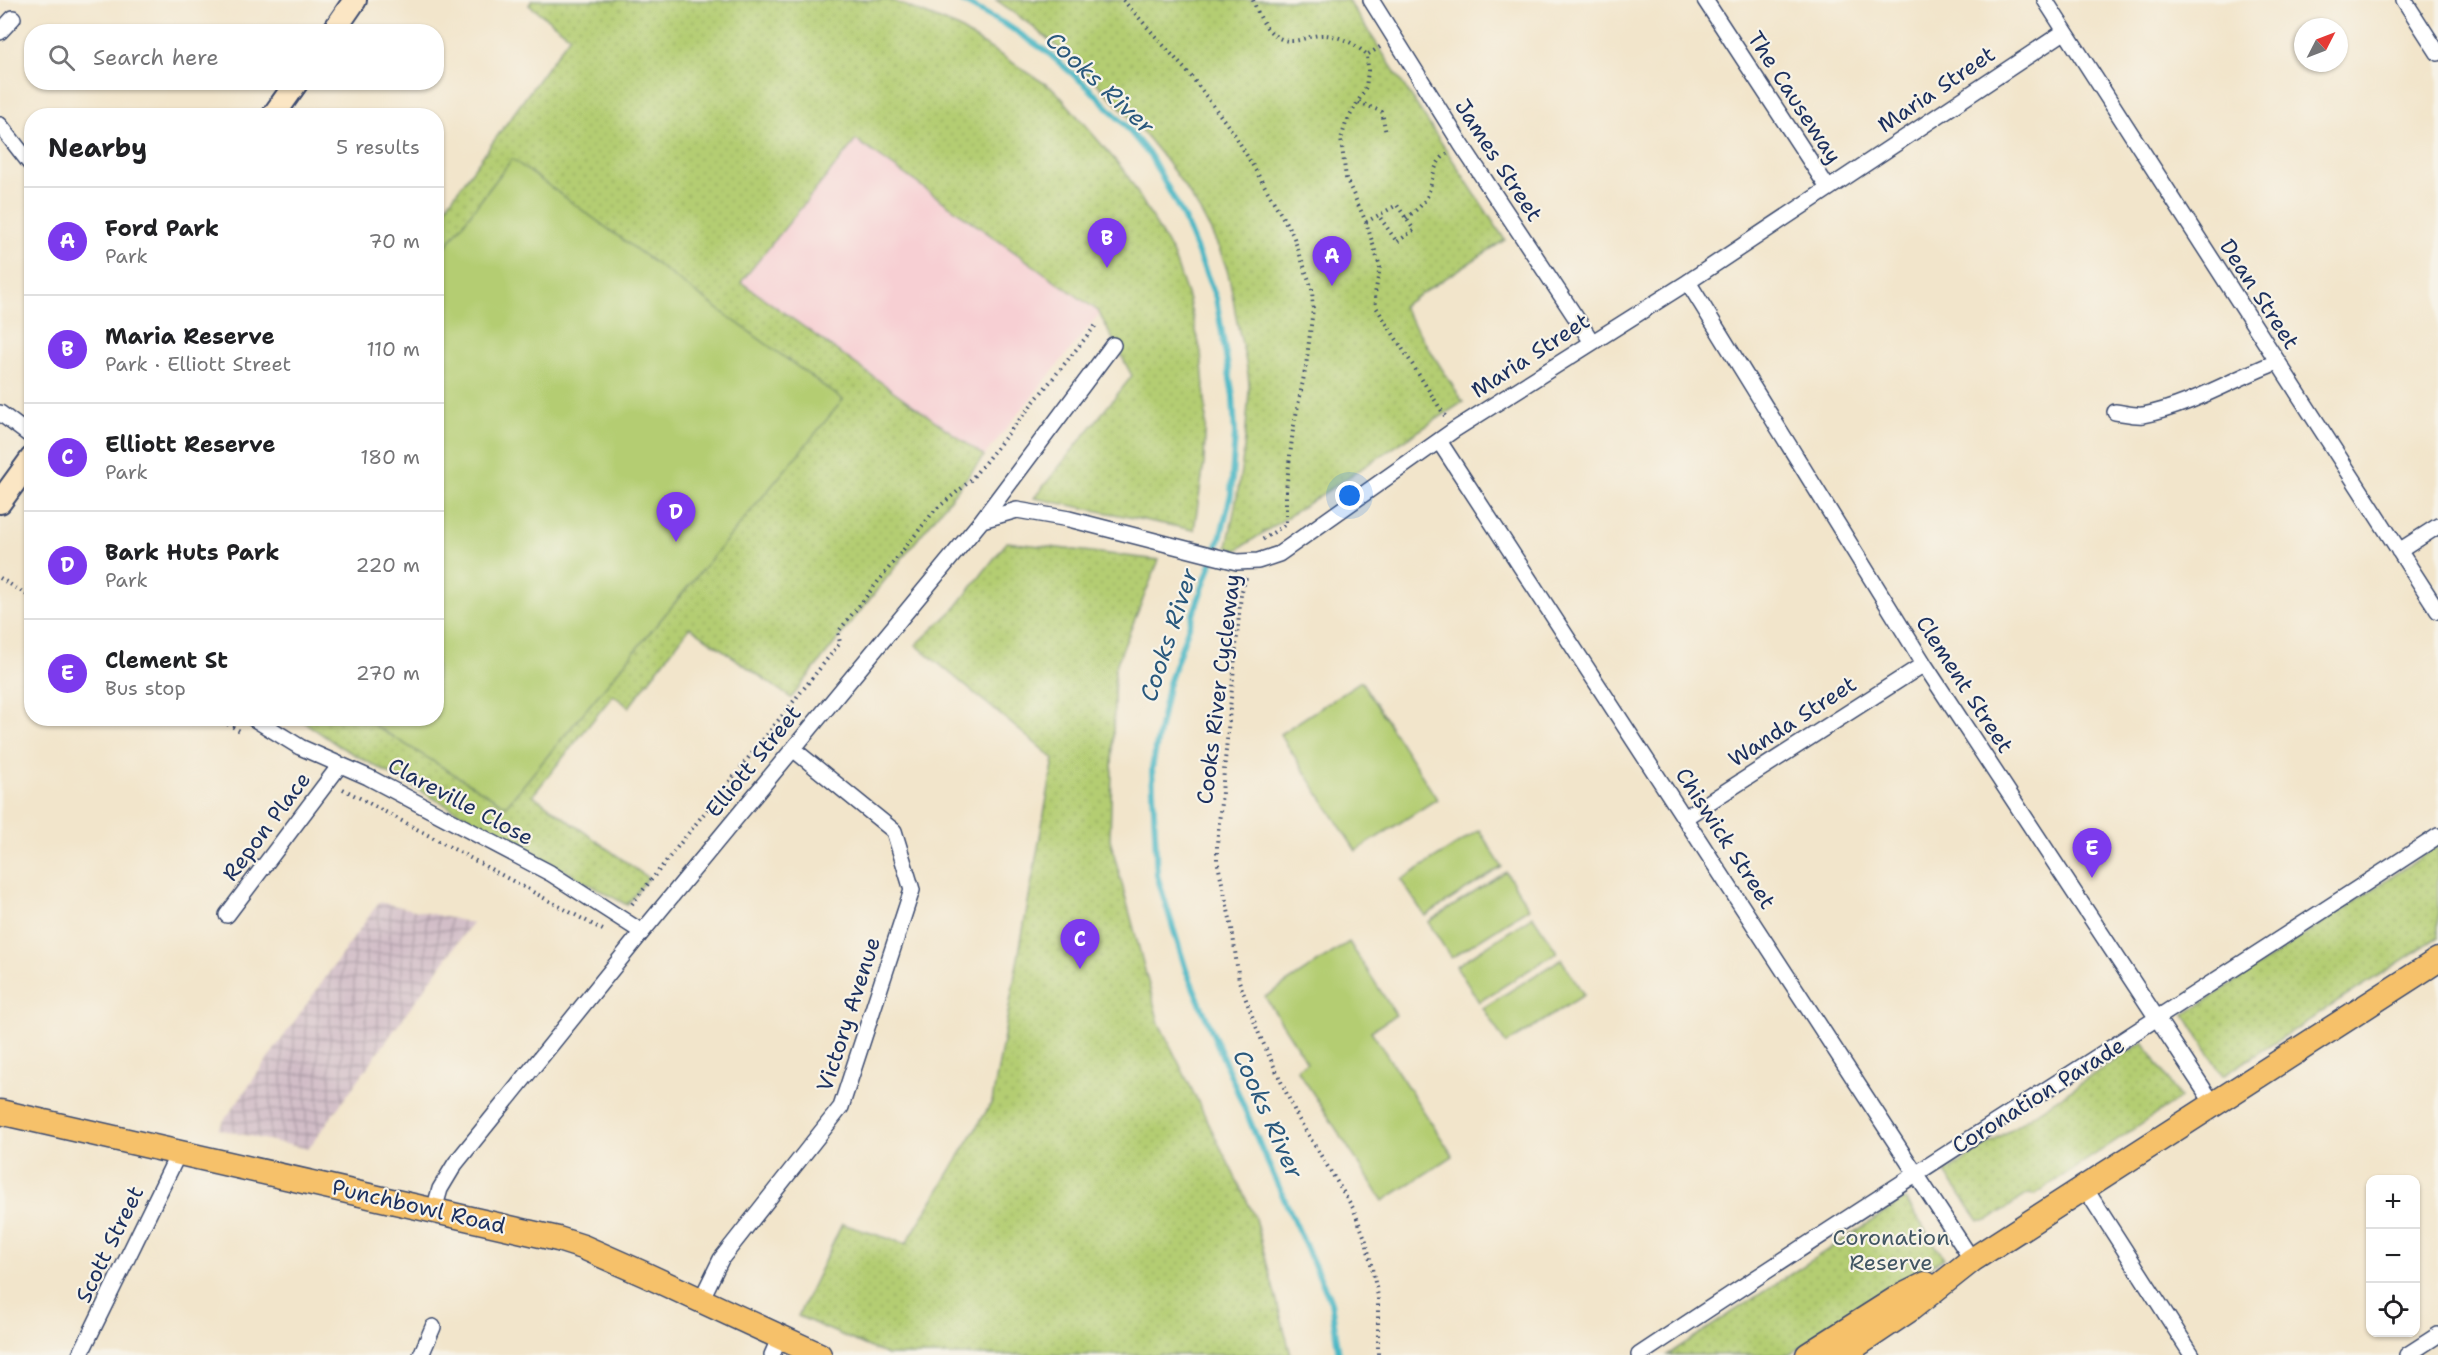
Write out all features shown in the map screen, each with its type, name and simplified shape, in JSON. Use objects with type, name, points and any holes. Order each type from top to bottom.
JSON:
[{"type":"main road","points":[[338,24],[355,0]]},
{"type":"main road","points":[[279,108],[291,90]]},
{"type":"main road","points":[[0,502],[24,469]]},
{"type":"main road","points":[[1808,1355],[1896,1299],[1972,1260],[2438,960]]},
{"type":"main road","name":"Punchbowl Road","points":[[0,1112],[534,1232],[583,1247],[701,1300],[776,1346],[819,1355]]},
{"type":"main road","points":[[1842,1355],[1910,1311],[1972,1260]]},
{"type":"street","name":"James Street","points":[[1371,0],[1461,144],[1592,342]]},
{"type":"street","name":"The Causeway","points":[[1705,0],[1828,188]]},
{"type":"street","name":"Dean Street","points":[[2044,0],[2438,611]]},
{"type":"street","points":[[2404,0],[2438,53]]},
{"type":"street","points":[[0,32],[13,18]]},
{"type":"street","name":"Maria Street","points":[[1244,562],[1279,554],[1454,430],[1688,282],[2064,32]]},
{"type":"street","points":[[0,124],[24,156]]},
{"type":"street","name":"Clement Street","points":[[1688,282],[1924,664],[2214,1105]]},
{"type":"street","name":"Elliott Street","points":[[434,1210],[440,1189],[455,1164],[642,932],[982,520],[1113,345]]},
{"type":"street","points":[[2115,412],[2141,415],[2199,397],[2277,362]]},
{"type":"street","points":[[0,413],[24,431]]},
{"type":"street","name":"Chiswick Street","points":[[1439,441],[1686,817],[1972,1260]]},
{"type":"street","points":[[982,520],[1017,510],[1069,519],[1244,562]]},
{"type":"street","points":[[2399,551],[2438,526]]},
{"type":"street","name":"Wanda Street","points":[[1686,817],[1924,664]]},
{"type":"street","name":"Clareville Close","points":[[266,726],[300,747],[368,777],[550,873],[642,932]]},
{"type":"street","name":"Victory Avenue","points":[[701,1300],[722,1259],[841,1107],[912,890],[894,831],[793,749]]},
{"type":"street","name":"Repon Place","points":[[227,915],[340,765]]},
{"type":"street","name":"Coronation Parade","points":[[1639,1355],[2438,836]]},
{"type":"street","name":"Scott Street","points":[[80,1355],[179,1152]]},
{"type":"street","points":[[2085,1188],[2192,1355]]},
{"type":"street","points":[[421,1355],[433,1327]]},
{"type":"street","points":[[2407,1355],[2438,1335]]},
{"type":"path","name":"Cooks River Cycleway","points":[[1123,0],[1191,76],[1235,135],[1293,235],[1312,289],[1313,309],[1306,366],[1293,430],[1286,490],[1286,524],[1255,545],[1244,562],[1217,860],[1232,928],[1239,981],[1259,1034],[1299,1118],[1353,1208],[1366,1241],[1378,1296],[1378,1355]]},
{"type":"path","points":[[1253,0],[1260,20],[1275,36],[1291,41],[1324,34],[1344,40],[1360,48],[1367,55],[1366,87],[1346,123],[1341,139],[1347,178],[1366,222],[1380,267],[1376,307],[1454,430]]},
{"type":"path","points":[[1367,55],[1395,36]]},
{"type":"path","points":[[1359,102],[1382,112],[1386,134]]},
{"type":"path","points":[[1406,218],[1419,208],[1426,197],[1434,170],[1440,159],[1461,144]]},
{"type":"path","points":[[1366,222],[1397,205],[1414,230],[1397,242],[1379,216]]},
{"type":"path","points":[[632,904],[840,642],[838,632],[935,510],[969,482],[1096,325]]},
{"type":"path","points":[[0,578],[24,593]]},
{"type":"path","points":[[232,726],[248,735]]},
{"type":"path","points":[[328,780],[609,933]]},
{"type":"shaded area","points":[[856,139],[1100,313],[984,456],[741,282]]},
{"type":"shaded area","points":[[379,902],[472,923],[308,1149],[218,1129]]},
{"type":"green space","points":[[532,0],[891,0],[957,27],[1055,90],[1126,173],[1173,254],[1188,297],[1201,352],[1206,411],[1204,464],[1194,530],[1034,498],[1132,376],[1098,311],[856,140],[741,282],[984,456],[791,698],[690,627],[629,707],[613,695],[533,795],[648,878],[627,905],[339,746],[310,726],[444,726],[444,209],[570,36],[529,5]]},
{"type":"green space","points":[[996,0],[1348,0],[1505,240],[1402,306],[1463,402],[1237,550],[1227,547],[1242,466],[1249,385],[1225,264],[1209,227],[1187,190],[1160,153],[1129,117],[1062,51],[1029,23]]},
{"type":"green space","points":[[512,159],[843,400],[506,806],[375,726],[444,726],[444,249]]},
{"type":"green space","points":[[1007,542],[1159,560],[1115,668],[1110,839],[1159,1023],[1254,1215],[1291,1355],[887,1355],[798,1316],[842,1224],[906,1244],[992,1102],[1054,759],[916,645],[956,607]]},
{"type":"green space","points":[[1361,681],[1437,799],[1356,851],[1280,734]]},
{"type":"green space","points":[[1479,830],[1502,867],[1425,916],[1401,880]]},
{"type":"green space","points":[[2438,846],[2438,937],[2223,1076],[2185,1015]]},
{"type":"green space","points":[[1506,872],[1529,908],[1451,958],[1428,922]]},
{"type":"green space","points":[[1533,916],[1557,952],[1479,1002],[1456,966]]},
{"type":"green space","points":[[1349,942],[1396,1015],[1371,1031],[1453,1156],[1383,1201],[1297,1069],[1307,1062],[1265,997]]},
{"type":"green space","points":[[1561,959],[1584,995],[1506,1044],[1483,1008]]},
{"type":"green space","name":"Coronation Reserve","points":[[2143,1042],[2180,1098],[2034,1195],[2028,1194],[1987,1221],[1979,1221],[1945,1173]]},
{"type":"green space","name":"Coronation Reserve","points":[[1905,1199],[1944,1258],[1789,1355],[1667,1355]]},
{"type":"waterway","name":"Cooks River","points":[[960,0],[1008,26],[1046,51],[1089,88],[1123,123],[1151,157],[1183,216],[1216,298],[1233,396],[1235,433],[1231,494],[1221,535],[1168,686],[1152,768],[1157,875],[1186,970],[1263,1152],[1331,1302],[1339,1355]]},
{"type":"place","name":"Maria Reserve","points":[[1107,268]]},
{"type":"place","name":"Ford Park","points":[[1332,286]]},
{"type":"place","name":"Bark Huts Park","points":[[676,542]]},
{"type":"place","name":"Clement St","points":[[2092,878]]},
{"type":"place","name":"Elliott Reserve","points":[[1080,969]]}]
